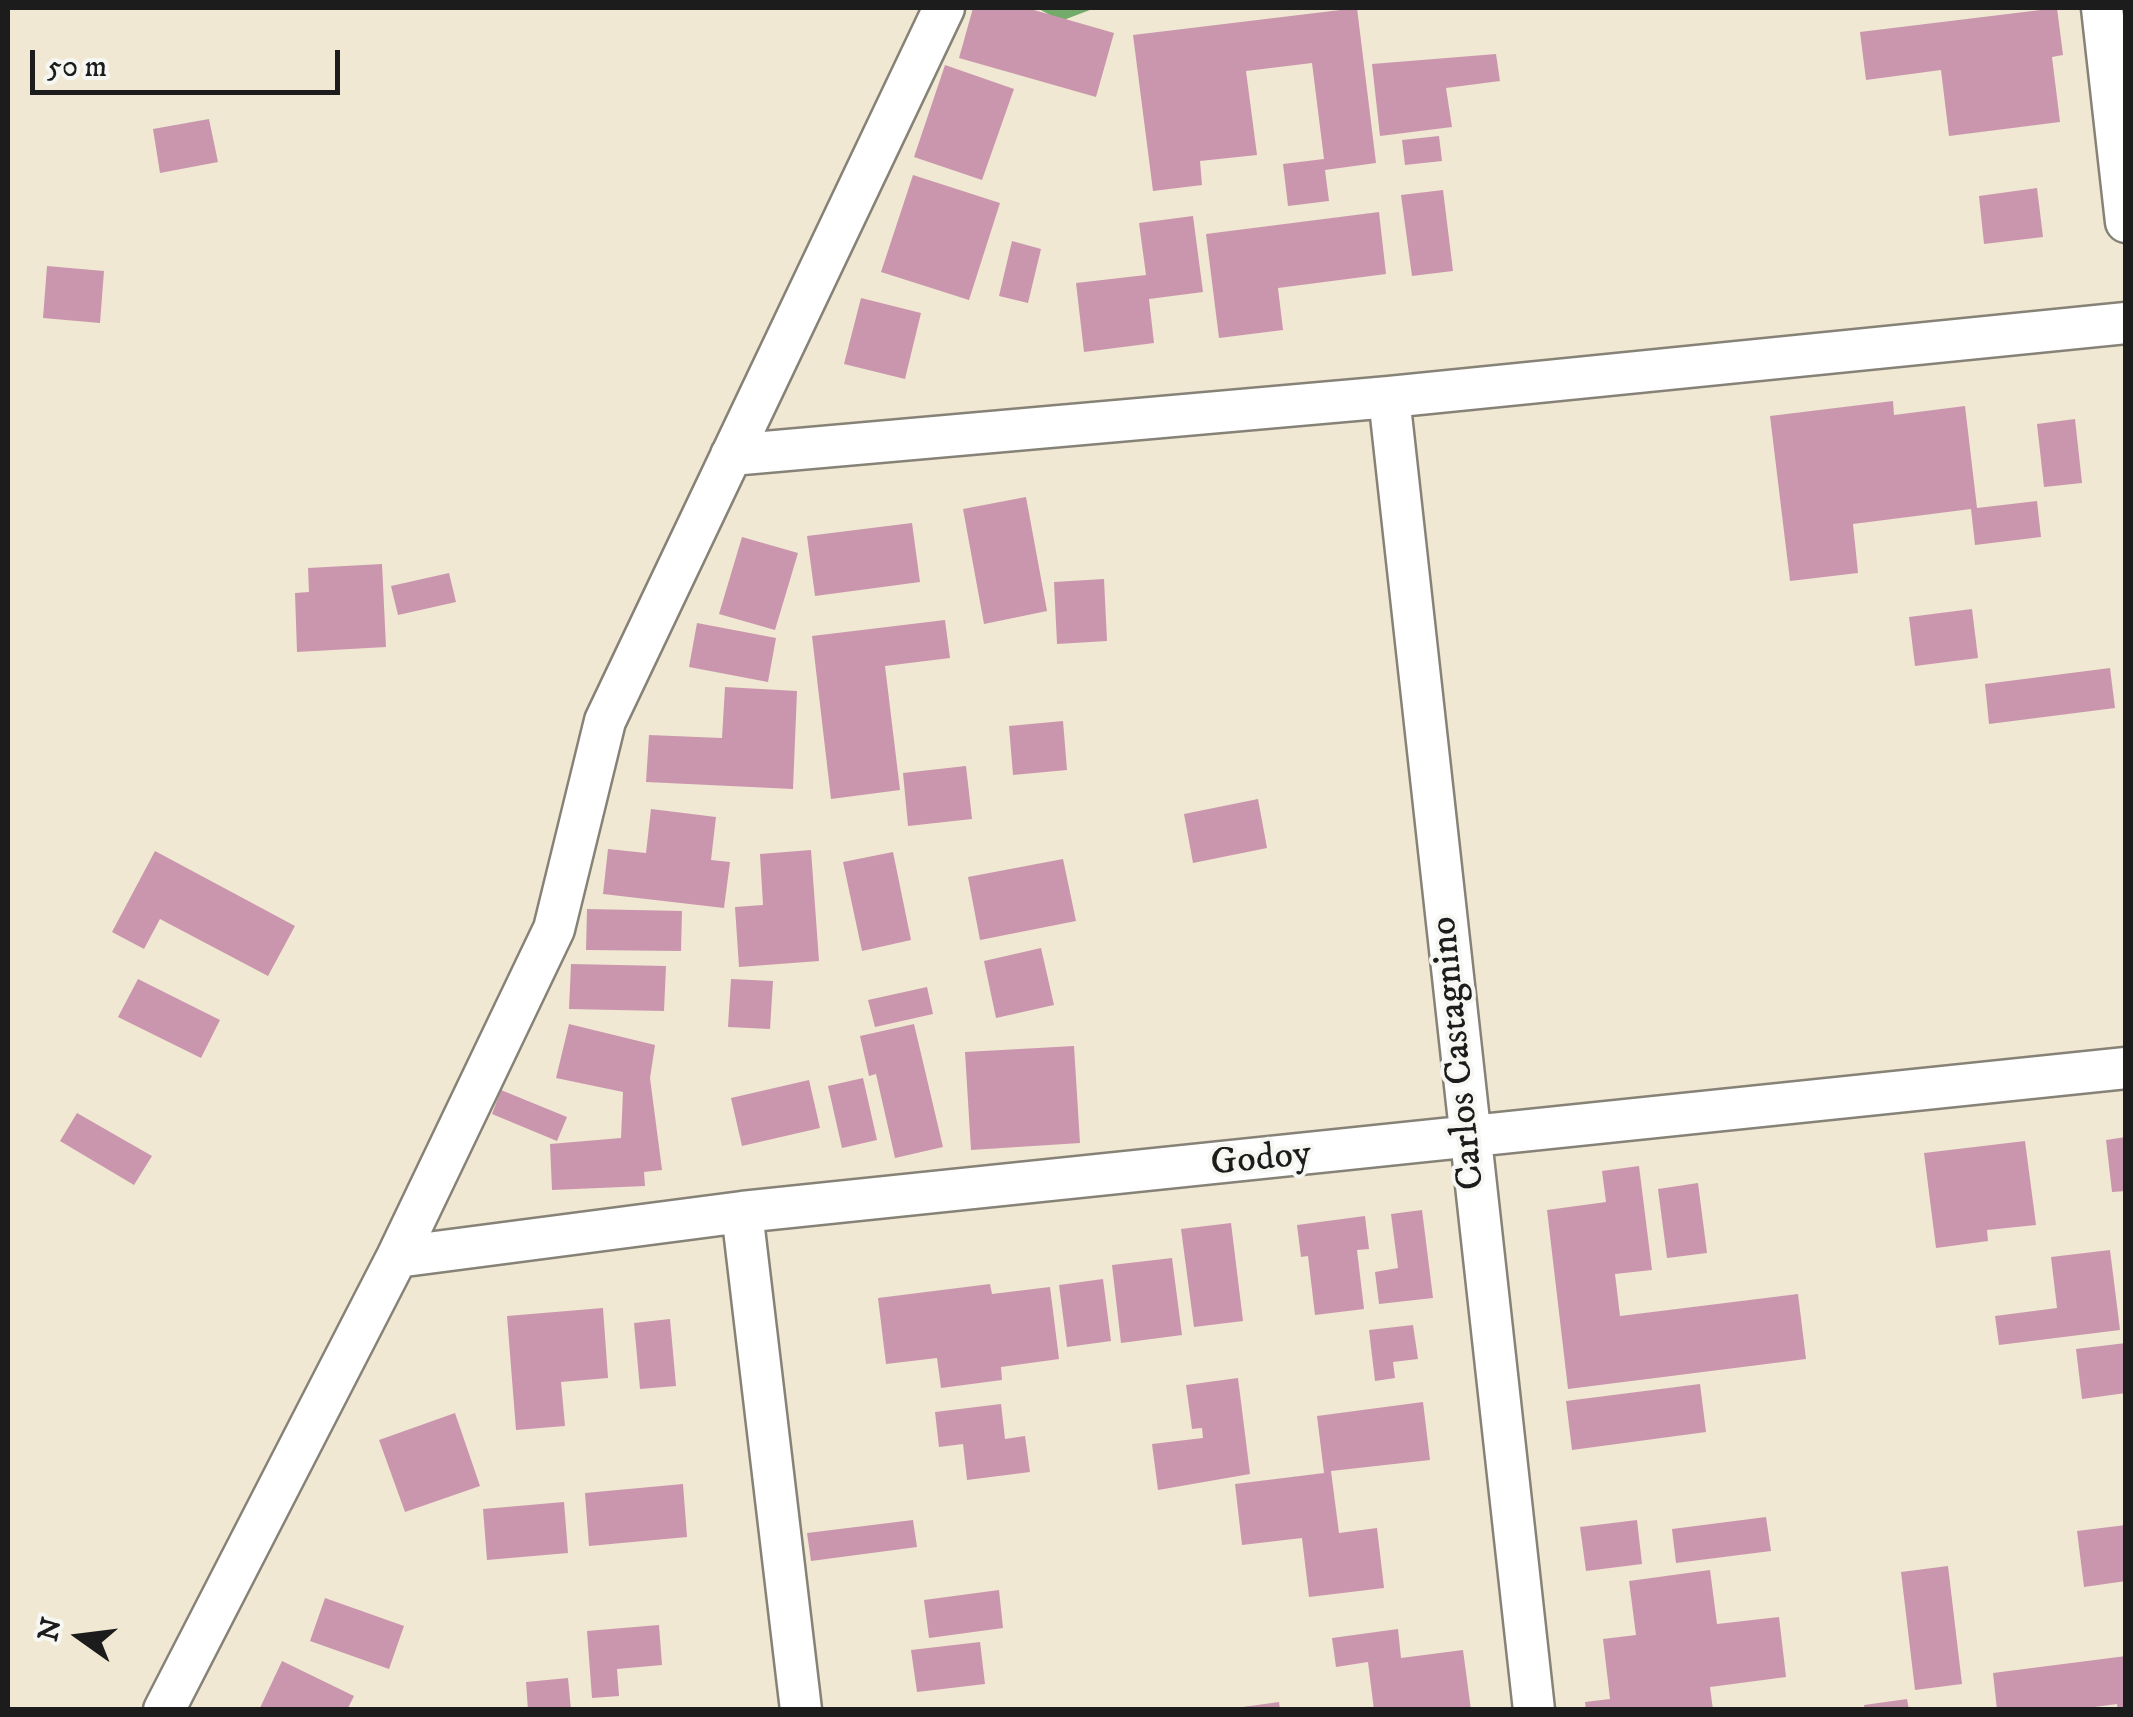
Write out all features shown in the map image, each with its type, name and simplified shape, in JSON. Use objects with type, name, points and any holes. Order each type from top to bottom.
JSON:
[{"type":"street","points":[[164,1710],[397,1257],[554,929],[605,720],[944,8]]},
{"type":"street","points":[[2102,8],[2126,222]]},
{"type":"street","points":[[730,456],[1388,397],[2126,322]]},
{"type":"street","name":"Carlos Castagnino","points":[[1388,397],[1534,1710]]},
{"type":"street","name":"Godoy","points":[[397,1257],[742,1212],[1470,1140],[2126,1068]]},
{"type":"street","points":[[742,1212],[801,1710]]},
{"type":"green space","points":[[1037,8],[1095,8],[1061,21]]},
{"type":"building","points":[[973,8],[1027,8],[1114,33],[1096,97],[959,58]]},
{"type":"building","points":[[1357,8],[1376,163],[1325,170],[1329,201],[1288,206],[1283,164],[1324,159],[1312,63],[1246,71],[1257,155],[1200,161],[1202,185],[1153,191],[1133,35]]},
{"type":"building","points":[[2057,8],[2063,55],[2052,57],[2060,122],[1949,136],[1941,70],[1866,80],[1860,32]]},
{"type":"building","points":[[1496,54],[1500,81],[1446,88],[1452,127],[1380,136],[1372,64]]},
{"type":"building","points":[[945,65],[1014,89],[982,180],[914,157]]},
{"type":"building","points":[[209,119],[218,162],[160,173],[153,129]]},
{"type":"building","points":[[1439,136],[1442,161],[1405,165],[1402,140]]},
{"type":"building","points":[[913,175],[1000,203],[969,300],[881,272]]},
{"type":"building","points":[[2037,188],[2043,237],[1984,244],[1979,196]]},
{"type":"building","points":[[1443,190],[1453,271],[1412,276],[1401,195]]},
{"type":"building","points":[[1379,212],[1386,274],[1278,288],[1283,330],[1219,338],[1206,234]]},
{"type":"building","points":[[1193,216],[1203,292],[1149,299],[1154,343],[1084,352],[1076,283],[1146,275],[1139,223]]},
{"type":"building","points":[[1012,241],[1041,249],[1028,303],[999,296]]},
{"type":"building","points":[[47,266],[104,271],[100,323],[43,318]]},
{"type":"building","points":[[861,298],[921,313],[905,379],[844,364]]},
{"type":"building","points":[[1893,401],[1894,415],[1965,406],[1977,508],[2037,501],[2041,537],[1975,545],[1971,509],[1853,524],[1858,573],[1790,581],[1770,416]]},
{"type":"building","points":[[2075,419],[2082,483],[2044,487],[2037,424]]},
{"type":"building","points":[[1026,497],[1047,611],[984,624],[963,509]]},
{"type":"building","points":[[912,523],[920,582],[815,596],[807,536]]},
{"type":"building","points":[[742,537],[798,553],[775,630],[719,614]]},
{"type":"building","points":[[382,564],[386,647],[297,652],[295,593],[309,592],[308,568]]},
{"type":"building","points":[[449,573],[456,602],[398,615],[391,586]]},
{"type":"building","points":[[1104,579],[1107,641],[1057,644],[1054,582]]},
{"type":"building","points":[[1972,609],[1978,658],[1915,666],[1909,617]]},
{"type":"building","points":[[945,620],[950,658],[885,666],[900,790],[831,799],[812,636]]},
{"type":"building","points":[[697,623],[776,638],[768,682],[689,667]]},
{"type":"building","points":[[2110,668],[2115,708],[1989,724],[1985,684]]},
{"type":"building","points":[[725,687],[797,691],[793,789],[646,782],[649,735],[722,738]]},
{"type":"building","points":[[1063,721],[1067,770],[1013,775],[1009,726]]},
{"type":"building","points":[[966,766],[972,819],[908,826],[903,773]]},
{"type":"building","points":[[1258,799],[1267,848],[1193,863],[1184,814]]},
{"type":"building","points":[[651,809],[716,817],[711,860],[730,862],[724,908],[603,894],[608,849],[646,853]]},
{"type":"building","points":[[811,850],[819,961],[739,967],[735,907],[763,905],[760,854]]},
{"type":"building","points":[[155,851],[295,926],[268,976],[160,919],[144,949],[112,932]]},
{"type":"building","points":[[893,852],[911,940],[862,951],[843,862]]},
{"type":"building","points":[[1063,859],[1076,921],[980,940],[968,877]]},
{"type":"building","points":[[587,909],[682,911],[681,951],[586,950]]},
{"type":"building","points":[[1041,948],[1054,1005],[996,1018],[984,961]]},
{"type":"building","points":[[571,964],[666,966],[664,1011],[569,1009]]},
{"type":"building","points":[[138,979],[220,1020],[201,1058],[118,1017]]},
{"type":"building","points":[[731,979],[773,981],[770,1029],[728,1027]]},
{"type":"building","points":[[927,987],[933,1014],[875,1027],[868,1000]]},
{"type":"building","points":[[569,1024],[655,1045],[650,1078],[662,1170],[644,1172],[645,1186],[552,1190],[550,1144],[621,1138],[623,1092],[556,1078]]},
{"type":"building","points":[[914,1024],[943,1147],[895,1158],[876,1074],[869,1076],[860,1036]]},
{"type":"building","points":[[1074,1046],[1080,1143],[971,1150],[965,1052]]},
{"type":"building","points":[[863,1078],[877,1140],[842,1148],[828,1086]]},
{"type":"building","points":[[809,1080],[820,1128],[742,1146],[731,1098]]},
{"type":"building","points":[[501,1090],[567,1117],[557,1141],[492,1114]]},
{"type":"building","points":[[77,1113],[152,1156],[134,1185],[60,1141]]},
{"type":"building","points":[[2126,1137],[2126,1191],[2112,1192],[2106,1140]]},
{"type":"building","points":[[2025,1141],[2036,1225],[1987,1230],[1988,1241],[1936,1248],[1924,1153]]},
{"type":"building","points":[[1639,1166],[1652,1270],[1615,1274],[1620,1316],[1798,1294],[1806,1359],[1568,1389],[1547,1210],[1606,1202],[1602,1171]]},
{"type":"building","points":[[1698,1183],[1707,1253],[1667,1258],[1658,1189]]},
{"type":"building","points":[[1422,1210],[1433,1298],[1379,1304],[1375,1272],[1398,1268],[1391,1214]]},
{"type":"building","points":[[1365,1216],[1369,1249],[1357,1250],[1364,1309],[1315,1315],[1308,1256],[1301,1257],[1297,1225]]},
{"type":"building","points":[[1231,1223],[1243,1321],[1194,1327],[1181,1229]]},
{"type":"building","points":[[2110,1250],[2120,1330],[1999,1345],[1995,1316],[2057,1308],[2051,1257]]},
{"type":"building","points":[[1172,1258],[1182,1335],[1121,1343],[1112,1265]]},
{"type":"building","points":[[1103,1279],[1111,1341],[1067,1347],[1059,1285]]},
{"type":"building","points":[[990,1284],[992,1294],[1050,1287],[1059,1359],[1001,1367],[1002,1380],[941,1388],[937,1358],[886,1364],[878,1298]]},
{"type":"building","points":[[603,1308],[608,1378],[561,1382],[565,1426],[516,1430],[507,1316]]},
{"type":"building","points":[[670,1319],[676,1386],[640,1389],[634,1323]]},
{"type":"building","points":[[1413,1325],[1418,1359],[1393,1362],[1395,1378],[1375,1381],[1369,1330]]},
{"type":"building","points":[[2126,1343],[2126,1393],[2082,1399],[2076,1349]]},
{"type":"building","points":[[1238,1378],[1250,1474],[1158,1490],[1152,1444],[1203,1438],[1202,1428],[1192,1429],[1186,1385]]},
{"type":"building","points":[[1700,1384],[1706,1432],[1572,1450],[1566,1401]]},
{"type":"building","points":[[1423,1402],[1430,1460],[1331,1471],[1339,1533],[1377,1528],[1384,1588],[1309,1597],[1302,1538],[1242,1545],[1235,1484],[1324,1473],[1317,1416]]},
{"type":"building","points":[[1001,1404],[1005,1439],[1025,1436],[1030,1472],[967,1480],[963,1444],[939,1447],[935,1412]]},
{"type":"building","points":[[455,1413],[480,1486],[405,1512],[379,1440]]},
{"type":"building","points":[[683,1484],[687,1537],[589,1546],[585,1493]]},
{"type":"building","points":[[564,1502],[568,1553],[487,1560],[483,1509]]},
{"type":"building","points":[[1766,1517],[1771,1551],[1676,1563],[1672,1529]]},
{"type":"building","points":[[913,1520],[917,1547],[811,1561],[807,1533]]},
{"type":"building","points":[[1637,1520],[1642,1564],[1586,1571],[1580,1527]]},
{"type":"building","points":[[2126,1525],[2126,1581],[2084,1587],[2077,1531]]},
{"type":"building","points":[[1948,1566],[1962,1684],[1915,1690],[1901,1572]]},
{"type":"building","points":[[1710,1570],[1717,1624],[1779,1617],[1786,1677],[1710,1687],[1713,1710],[1586,1710],[1585,1702],[1610,1699],[1603,1639],[1636,1635],[1629,1581]]},
{"type":"building","points":[[999,1590],[1003,1628],[929,1638],[924,1600]]},
{"type":"building","points":[[325,1598],[404,1626],[389,1669],[310,1641]]},
{"type":"building","points":[[659,1625],[662,1665],[617,1669],[619,1696],[592,1698],[587,1631]]},
{"type":"building","points":[[1398,1629],[1401,1658],[1463,1650],[1471,1710],[1374,1710],[1368,1662],[1336,1667],[1332,1638]]},
{"type":"building","points":[[980,1642],[985,1684],[917,1692],[911,1650]]},
{"type":"building","points":[[2126,1656],[2126,1710],[2118,1710],[2117,1704],[2072,1710],[1997,1710],[1993,1673]]},
{"type":"building","points":[[282,1661],[354,1696],[347,1710],[259,1710]]},
{"type":"building","points":[[568,1678],[571,1710],[528,1710],[526,1682]]},
{"type":"building","points":[[1907,1699],[1909,1710],[1865,1710],[1864,1705]]},
{"type":"building","points":[[1279,1702],[1280,1710],[1243,1710],[1243,1707]]}]
